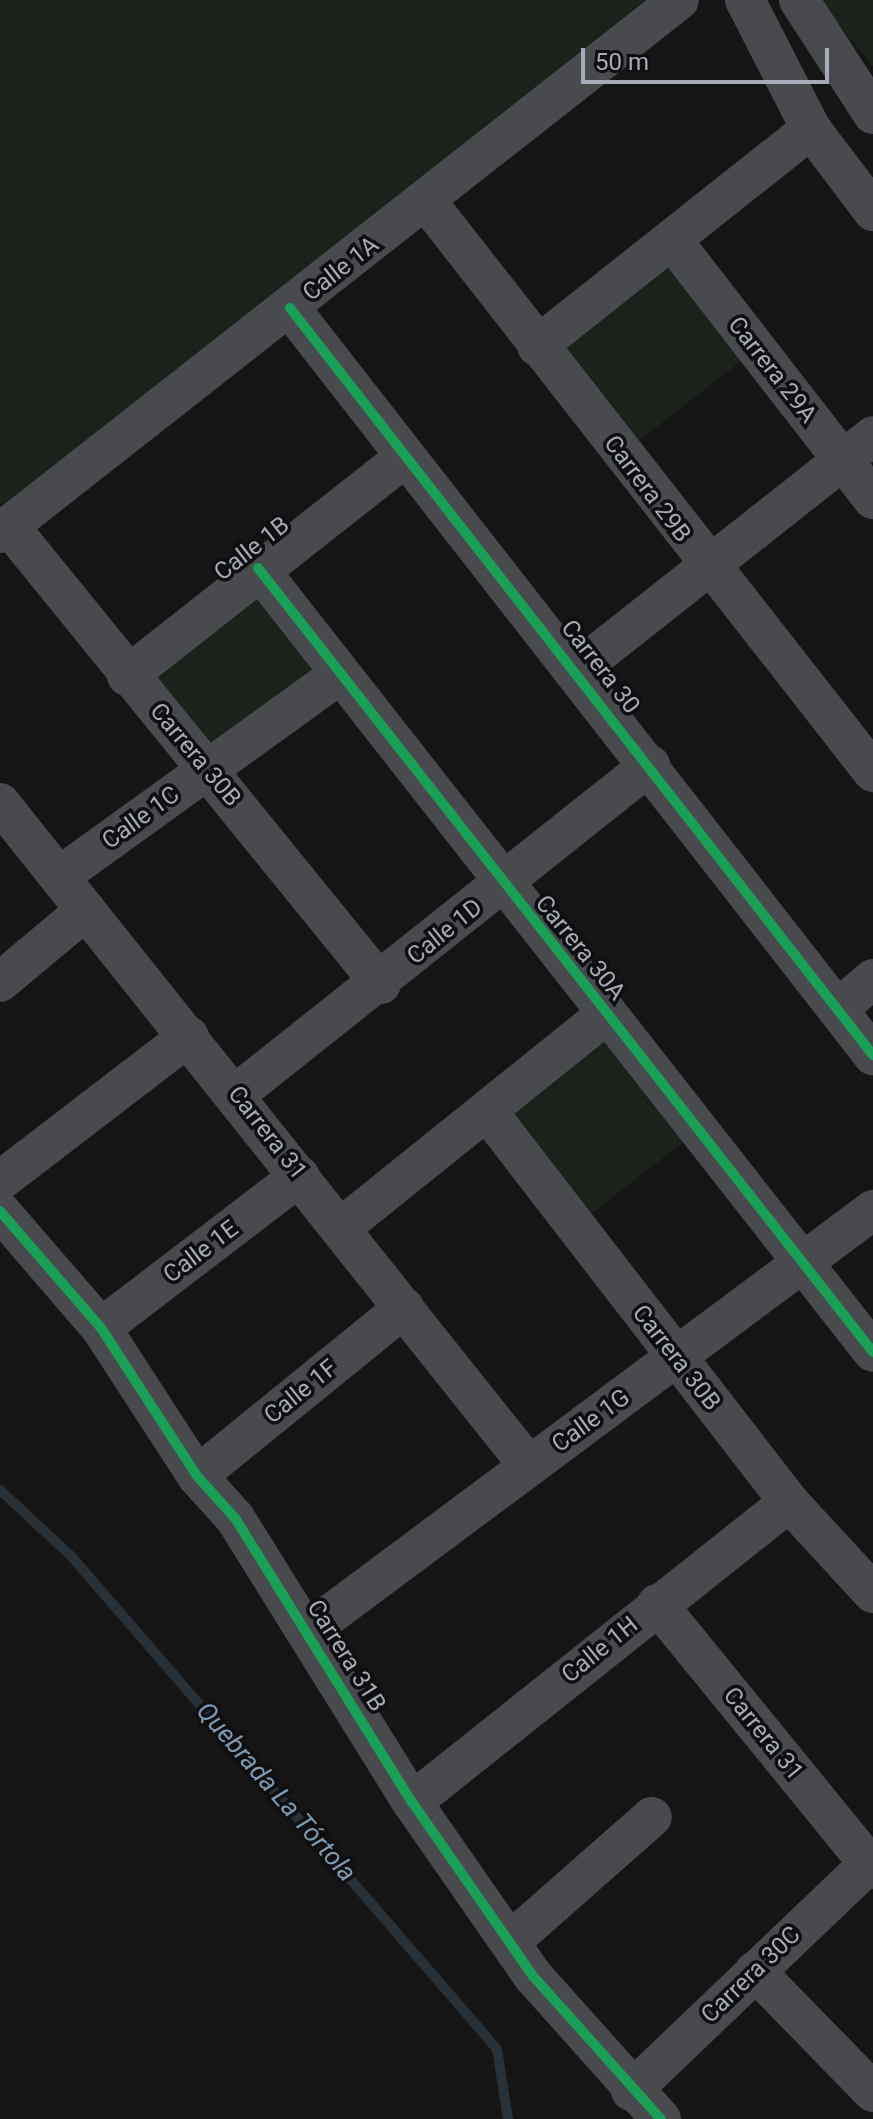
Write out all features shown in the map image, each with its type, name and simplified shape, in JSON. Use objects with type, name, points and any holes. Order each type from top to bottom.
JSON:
[{"type":"street","name":"Calle 1A","points":[[4,529],[427,202],[679,0]]},
{"type":"street","points":[[745,0],[811,129],[873,211]]},
{"type":"street","points":[[799,0],[873,114]]},
{"type":"street","points":[[537,346],[811,129]]},
{"type":"street","name":"Carrera 29B","points":[[427,202],[707,567],[873,772]]},
{"type":"street","name":"Carrera 29A","points":[[672,240],[858,448],[873,499]]},
{"type":"street","name":"Carrera 30","points":[[290,308],[405,457],[577,670],[873,1055]]},
{"type":"street","points":[[577,670],[858,448]]},
{"type":"street","name":"Calle 1B","points":[[127,676],[258,568],[405,457]]},
{"type":"street","name":"Carrera 30B","points":[[4,529],[209,769],[381,984]]},
{"type":"street","name":"Carrera 30A","points":[[258,568],[873,1352]]},
{"type":"street","name":"Calle 1C","points":[[60,876],[339,675]]},
{"type":"street","name":"Calle 1D","points":[[236,1094],[381,984],[650,765]]},
{"type":"street","name":"Carrera 31","points":[[0,803],[343,1226],[529,1466]]},
{"type":"street","points":[[0,982],[86,910]]},
{"type":"street","points":[[838,1009],[873,979]]},
{"type":"street","points":[[343,1226],[490,1115],[607,1014]]},
{"type":"street","points":[[0,1181],[189,1036]]},
{"type":"street","name":"Carrera 30B","points":[[490,1115],[789,1502],[873,1593]]},
{"type":"street","name":"Calle 1E","points":[[101,1328],[300,1176]]},
{"type":"street","name":"Calle 1G","points":[[308,1631],[873,1210]]},
{"type":"street","name":"Carrera 31B","points":[[0,1211],[101,1328],[197,1476],[235,1518],[412,1802],[510,1942],[631,2091],[661,2119]]},
{"type":"street","name":"Calle 1F","points":[[197,1476],[404,1308]]},
{"type":"street","name":"Calle 1H","points":[[412,1802],[789,1502]]},
{"type":"street","name":"Carrera 31","points":[[657,1604],[872,1864]]},
{"type":"street","points":[[510,1942],[652,1817]]},
{"type":"street","name":"Carrera 30C","points":[[631,2091],[872,1864]]},
{"type":"street","points":[[755,1971],[873,2092]]},
{"type":"shaded area","points":[[0,0],[673,0],[0,510]]},
{"type":"shaded area","points":[[818,0],[873,0],[873,66]]},
{"type":"shaded area","points":[[671,256],[749,355],[626,451],[548,352]]},
{"type":"shaded area","points":[[258,590],[314,670],[205,747],[149,666]]},
{"type":"shaded area","points":[[601,1030],[687,1140],[583,1221],[497,1111]]},
{"type":"waterway","name":"Quebrada La Tórtola","points":[[0,1490],[72,1557],[497,2049],[508,2119]]},
{"type":"cycle path","points":[[290,308],[873,1055]]},
{"type":"cycle path","points":[[258,568],[873,1352]]},
{"type":"cycle path","points":[[0,1211],[101,1328],[197,1476],[235,1518],[412,1802],[533,1976],[661,2119]]}]
